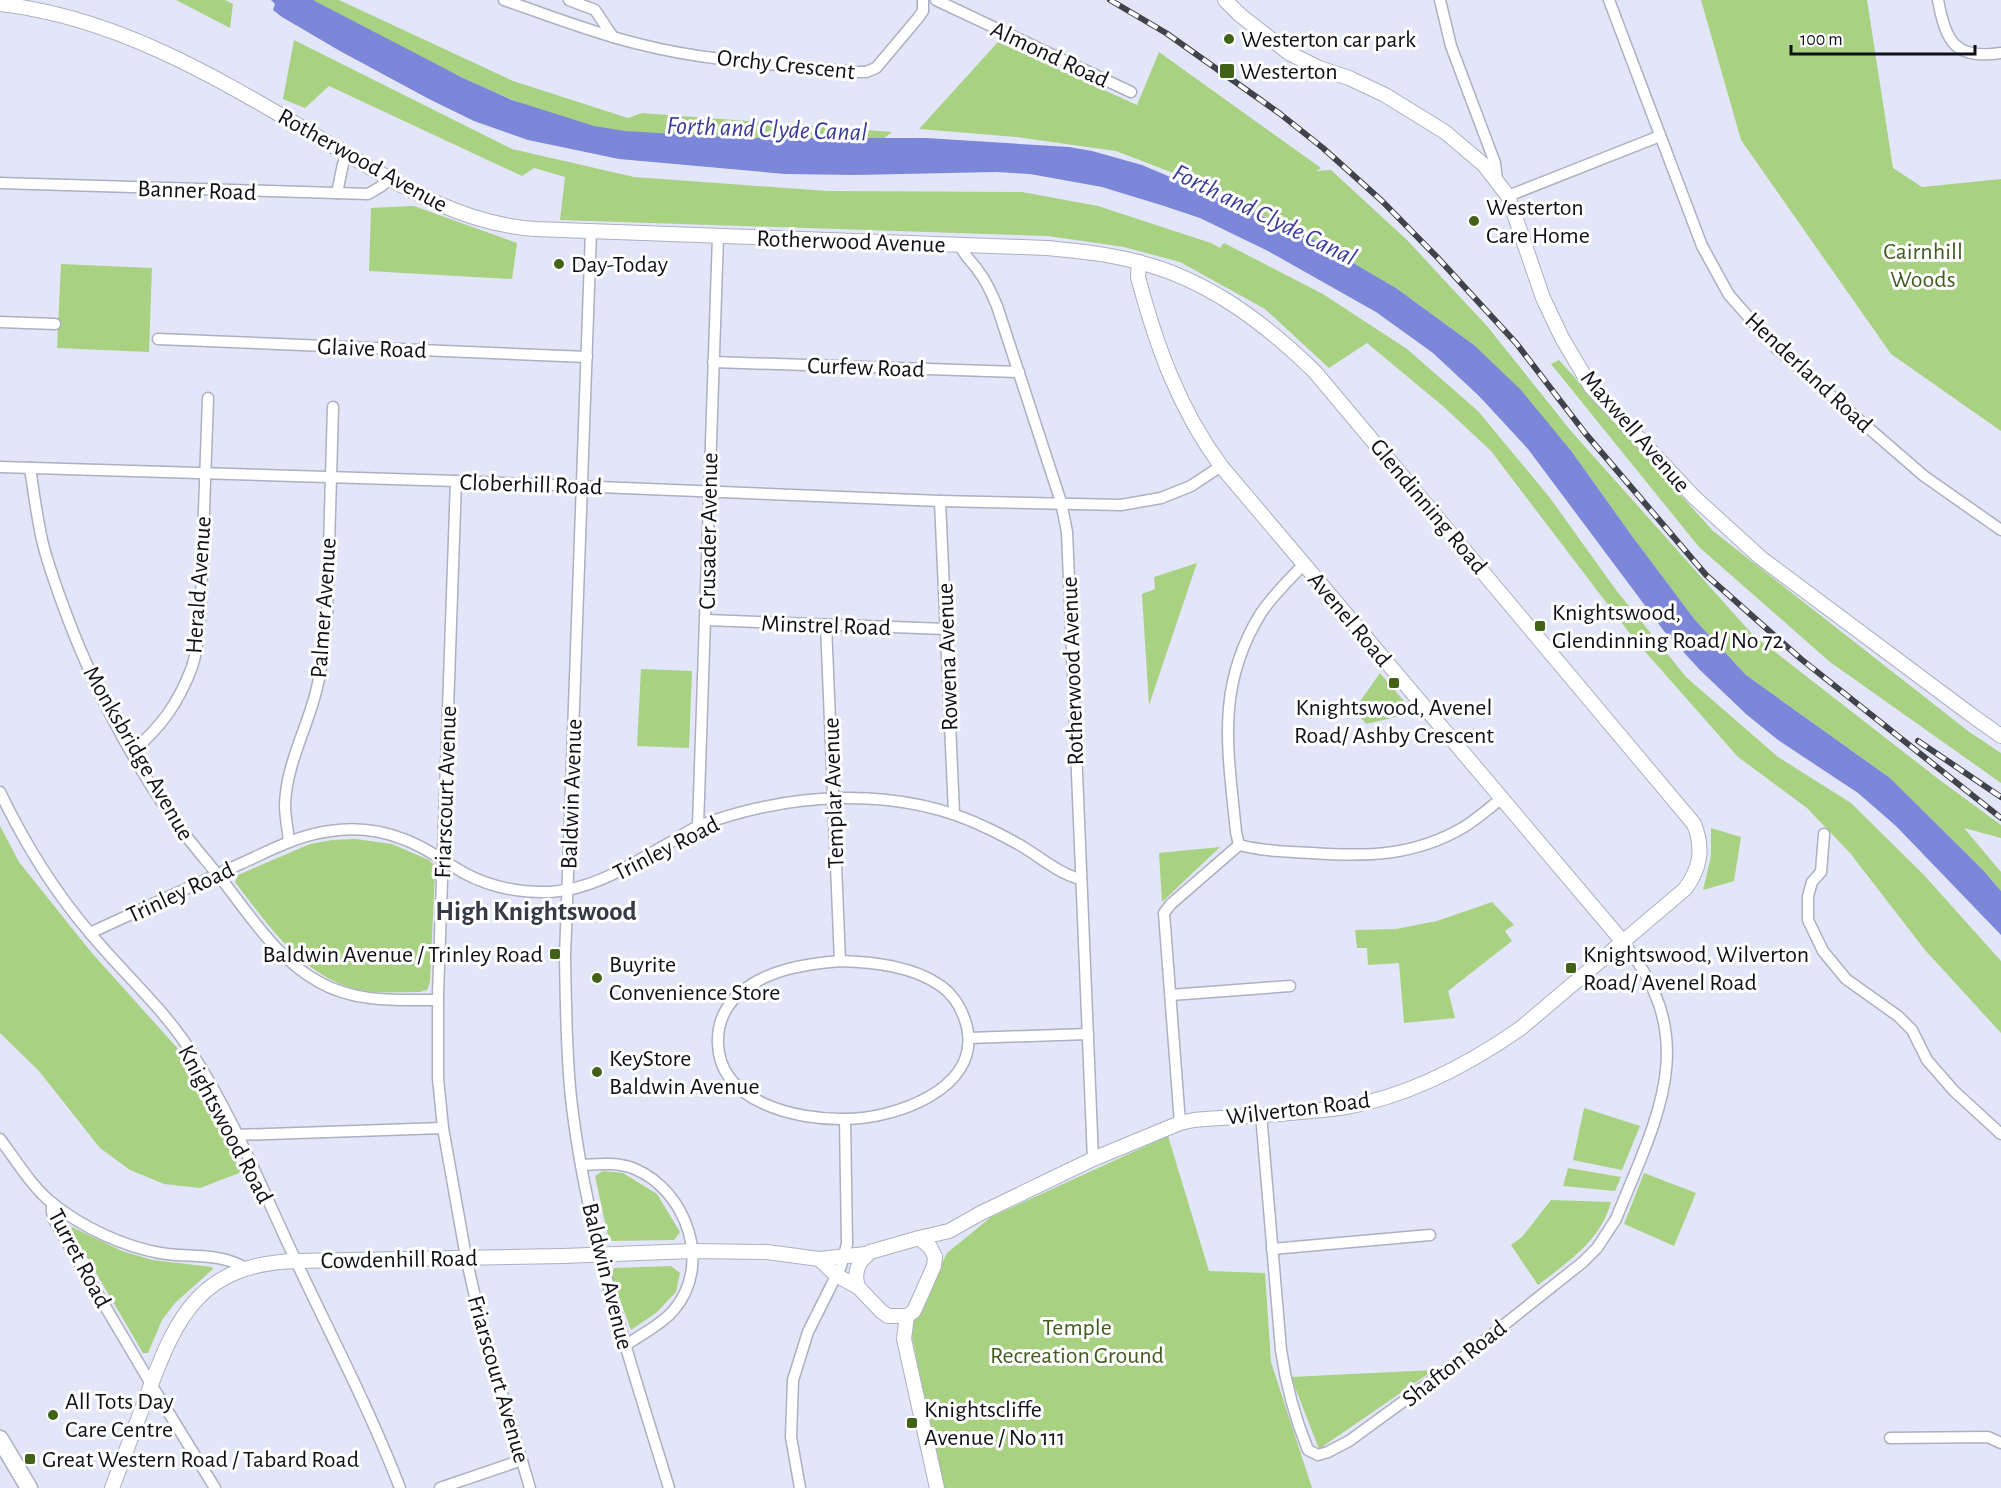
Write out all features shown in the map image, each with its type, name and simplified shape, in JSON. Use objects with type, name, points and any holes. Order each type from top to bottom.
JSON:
[{"type":"main road","points":[[0,1439],[29,1488]]},
{"type":"street","name":"Orchy Crescent","points":[[504,0],[646,46],[718,58],[866,72],[876,68],[918,18],[922,11],[923,0]]},
{"type":"street","points":[[569,0],[595,10],[613,37]]},
{"type":"street","name":"Almond Road","points":[[936,0],[1131,92]]},
{"type":"street","name":"Maxwell Avenue","points":[[1225,0],[1265,34],[1304,62],[1362,83],[1409,109],[1462,146],[1484,165],[1508,196],[1543,298],[1562,338],[1591,387],[1694,497],[1761,558],[2001,736]]},
{"type":"street","points":[[1440,0],[1451,46],[1495,163],[1497,180]]},
{"type":"street","name":"Henderland Road","points":[[1609,0],[1702,246],[1729,295],[1776,348],[1924,476],[2001,530]]},
{"type":"street","points":[[1938,0],[1945,32],[1953,43],[1966,52],[1982,56],[2001,53]]},
{"type":"street","name":"Rotherwood Avenue","points":[[0,4],[50,13],[90,24],[169,54],[227,84],[390,179],[438,204],[492,223],[516,228],[960,244],[963,254],[978,269],[989,286],[1061,502],[1067,532],[1093,1159]]},
{"type":"street","points":[[1508,196],[1660,136]]},
{"type":"street","points":[[337,193],[343,164]]},
{"type":"street","name":"Banner Road","points":[[0,183],[368,194],[390,179]]},
{"type":"street","name":"Baldwin Avenue","points":[[591,231],[565,957],[567,1036],[571,1098],[581,1165],[601,1254],[625,1346],[669,1488]]},
{"type":"street","name":"Crusader Avenue","points":[[698,826],[718,236]]},
{"type":"street","name":"Glendinning Road","points":[[960,244],[1047,248],[1101,254],[1139,262],[1193,282],[1231,302],[1289,346],[1315,372],[1694,824],[1700,843],[1699,862],[1692,879],[1685,889],[1623,942]]},
{"type":"street","name":"Avenel Road","points":[[1139,262],[1138,277],[1168,374],[1202,441],[1623,942]]},
{"type":"street","points":[[0,322],[55,324]]},
{"type":"street","name":"Glaive Road","points":[[158,339],[587,357]]},
{"type":"street","name":"Curfew Road","points":[[713,362],[1019,372]]},
{"type":"street","name":"Herald Avenue","points":[[132,752],[154,733],[172,710],[193,664],[200,605],[208,398]]},
{"type":"street","name":"Palmer Avenue","points":[[289,842],[285,807],[287,788],[296,750],[314,699],[324,650],[333,407]]},
{"type":"street","name":"Cloberhill Road","points":[[0,466],[456,481],[940,501],[1121,505],[1161,498],[1191,486],[1221,466]]},
{"type":"street","name":"Monksbridge Avenue","points":[[30,468],[40,532],[51,572],[90,675],[168,812],[196,850],[278,949],[300,970],[342,992],[382,1000],[438,1000]]},
{"type":"street","name":"Friarscourt Avenue","points":[[456,481],[438,1000],[438,1078],[443,1128],[466,1257],[480,1319],[530,1488]]},
{"type":"street","name":"Rowena Avenue","points":[[940,501],[954,813]]},
{"type":"street","points":[[1239,845],[1227,723],[1233,679],[1239,659],[1262,612],[1304,564]]},
{"type":"street","name":"Minstrel Road","points":[[706,620],[945,629]]},
{"type":"street","name":"Templar Avenue","points":[[826,625],[840,961]]},
{"type":"street","name":"Knightswood Road","points":[[0,792],[29,848],[90,933],[143,991],[190,1049],[237,1135],[376,1431],[400,1488]]},
{"type":"street","points":[[1239,845],[1260,850],[1356,856],[1381,855],[1439,839],[1464,826],[1501,799]]},
{"type":"street","name":"Trinley Road","points":[[90,933],[289,842],[330,831],[365,830],[405,839],[466,874],[504,888],[549,892],[592,884],[617,873],[698,826],[768,806],[802,800],[885,800],[954,813],[986,827],[1064,873],[1080,879]]},
{"type":"street","points":[[1824,834],[1821,872],[1812,882],[1808,896],[1808,920],[1823,951],[1846,979],[1898,1016],[1912,1030],[1928,1060],[1954,1091],[2001,1134]]},
{"type":"street","points":[[1180,1123],[1164,913],[1171,904],[1239,845]]},
{"type":"street","name":"Wilverton Road","points":[[919,1238],[949,1231],[1093,1159],[1180,1123],[1345,1107],[1372,1101],[1437,1079],[1493,1048],[1521,1028],[1623,942]]},
{"type":"street","name":"Shafton Road","points":[[1261,1114],[1284,1372],[1308,1450],[1318,1455],[1349,1441],[1456,1363],[1583,1262],[1603,1240],[1616,1219],[1656,1117],[1667,1066],[1664,1019],[1658,998],[1638,960],[1623,942]]},
{"type":"street","points":[[840,961],[874,963],[903,969],[941,986],[949,993],[962,1012],[969,1038],[957,1075],[940,1090],[906,1107],[884,1115],[845,1119],[818,1119],[776,1108],[744,1093],[734,1084],[720,1063],[717,1038],[728,1006],[756,982],[789,969],[813,963],[840,961]]},
{"type":"street","points":[[1171,995],[1290,986]]},
{"type":"street","points":[[969,1038],[1088,1034]]},
{"type":"street","points":[[800,1488],[791,1437],[793,1380],[808,1332],[841,1266],[847,1244],[845,1119]]},
{"type":"street","points":[[237,1135],[443,1128]]},
{"type":"street","name":"Turret Road","points":[[0,1139],[52,1203],[54,1220],[214,1488]]},
{"type":"street","points":[[581,1165],[615,1164],[634,1168],[663,1186],[682,1212],[691,1240],[690,1275],[674,1310],[661,1322],[625,1346]]},
{"type":"street","points":[[52,1203],[99,1232],[133,1246],[159,1253],[229,1259],[245,1268]]},
{"type":"street","points":[[888,1316],[907,1316],[914,1311],[934,1266],[935,1257],[949,1231]]},
{"type":"street","points":[[1272,1249],[1430,1235]]},
{"type":"street","points":[[858,1287],[856,1270],[866,1254],[870,1252],[919,1238],[927,1243],[935,1257]]},
{"type":"street","name":"Cowdenhill Road","points":[[112,1488],[168,1341],[187,1310],[213,1285],[245,1268],[272,1262],[296,1261],[692,1251],[767,1252],[819,1259],[841,1266],[866,1254]]},
{"type":"street","points":[[819,1259],[841,1266],[880,1311],[888,1316],[904,1339]]},
{"type":"street","points":[[907,1316],[904,1339],[937,1488]]},
{"type":"street","points":[[1890,1438],[1988,1437],[2001,1443]]},
{"type":"street","points":[[440,1488],[522,1460]]},
{"type":"green space","points":[[176,0],[225,0],[233,4],[230,28]]},
{"type":"green space","points":[[313,0],[339,0],[513,81],[628,118],[642,113],[892,132],[883,139],[759,138],[639,132],[594,126],[520,103],[485,88]]},
{"type":"green space","name":"Cairnhill Woods","points":[[1701,0],[1867,0],[1893,168],[1922,187],[2001,179],[2001,431],[1891,354],[1741,140]]},
{"type":"green space","points":[[294,40],[512,149],[634,177],[828,191],[1022,192],[1098,206],[1220,248],[1224,243],[1323,294],[1407,349],[1478,411],[1550,498],[1616,590],[1686,677],[1778,757],[1851,803],[1924,875],[2001,961],[2001,1033],[1925,950],[1850,853],[1807,808],[1738,757],[1634,639],[1491,451],[1444,407],[1367,343],[1329,368],[1265,309],[1180,262],[1124,247],[1048,236],[560,220],[565,177],[534,168],[522,176],[329,86],[305,108],[283,99]]},
{"type":"green space","points":[[998,42],[1137,105],[1159,52],[1321,168],[1316,171],[1331,170],[1407,240],[1487,326],[1571,431],[1752,634],[2001,825],[2001,838],[1964,828],[2001,872],[2001,891],[1983,870],[1890,778],[1746,675],[1695,620],[1572,452],[1474,345],[1396,288],[1300,232],[1235,203],[1236,197],[1116,151],[1016,137],[919,129]]},
{"type":"green space","points":[[414,206],[517,243],[512,279],[369,271],[371,208]]},
{"type":"green space","points":[[61,264],[152,268],[149,352],[57,348]]},
{"type":"green space","points":[[1559,360],[1713,531],[1968,731],[2001,753],[2001,783],[1830,662],[1699,547],[1551,364]]},
{"type":"green space","points":[[1197,563],[1149,705],[1142,594],[1155,589],[1154,577]]},
{"type":"green space","points":[[641,669],[692,671],[689,748],[637,746]]},
{"type":"green space","points":[[1380,673],[1409,707],[1396,717],[1366,724],[1357,713],[1361,700]]},
{"type":"green space","points":[[0,826],[19,862],[91,952],[188,1060],[242,1172],[200,1188],[164,1184],[130,1170],[100,1148],[39,1071],[0,1033]]},
{"type":"green space","points":[[1711,828],[1741,837],[1734,881],[1703,890],[1711,856]]},
{"type":"green space","points":[[355,839],[392,844],[429,860],[433,864],[435,872],[430,982],[427,990],[373,992],[350,987],[330,979],[311,967],[278,936],[235,882],[238,875],[310,844]]},
{"type":"green space","points":[[1220,847],[1162,902],[1159,853]]},
{"type":"green space","points":[[1492,902],[1514,925],[1505,931],[1512,941],[1448,991],[1455,1018],[1404,1023],[1399,963],[1368,965],[1367,948],[1357,948],[1355,930],[1396,929],[1437,921]]},
{"type":"green space","points":[[1584,1108],[1640,1126],[1622,1170],[1573,1160]]},
{"type":"green space","name":"Temple Recreation Ground","points":[[1168,1136],[1209,1271],[1265,1273],[1271,1362],[1312,1488],[943,1488],[910,1327],[947,1253],[991,1217]]},
{"type":"green space","points":[[1568,1168],[1621,1177],[1615,1191],[1563,1186]]},
{"type":"green space","points":[[603,1171],[623,1173],[657,1194],[680,1232],[674,1240],[609,1241],[595,1176]]},
{"type":"green space","points":[[1644,1173],[1696,1193],[1674,1246],[1624,1224]]},
{"type":"green space","points":[[1551,1200],[1611,1202],[1600,1228],[1591,1239],[1572,1259],[1538,1285],[1511,1245],[1522,1237]]},
{"type":"green space","points":[[72,1227],[122,1251],[153,1260],[212,1267],[213,1269],[175,1303],[162,1320],[148,1353],[143,1353],[71,1230]]},
{"type":"green space","points":[[671,1266],[680,1273],[676,1292],[656,1313],[631,1330],[611,1275],[614,1268]]},
{"type":"green space","points":[[1434,1370],[1319,1449],[1291,1377]]},
{"type":"water","points":[[271,0],[313,0],[463,78],[512,100],[594,126],[625,131],[743,138],[926,138],[1069,147],[1142,165],[1300,232],[1396,288],[1474,345],[1520,389],[1572,452],[1695,620],[1746,675],[1890,778],[1983,870],[2001,891],[2001,935],[1896,826],[1858,793],[1778,740],[1746,714],[1700,670],[1664,631],[1528,449],[1479,396],[1433,353],[1376,312],[1268,251],[1200,218],[1164,206],[1102,187],[1030,174],[996,172],[785,174],[619,159],[528,140],[474,121],[340,51],[282,17],[273,10],[275,4]]},
{"type":"railway","points":[[1110,0],[1166,33],[1279,113],[1323,148],[1382,201],[1516,343],[1585,433],[1706,575],[1801,659],[2001,818]]},
{"type":"railway","points":[[1918,741],[2001,797]]},
{"type":"place","name":"Westerton car park","points":[[1229,39]]},
{"type":"place","name":"Westerton","points":[[1227,71]]},
{"type":"place","name":"Westerton Care Home","points":[[1474,221]]},
{"type":"place","name":"Day-Today","points":[[559,264]]},
{"type":"place","name":"Knightswood, Glendinning Road/ No 72","points":[[1540,626]]},
{"type":"place","name":"Knightswood, Avenel Road/ Ashby Crescent","points":[[1394,683]]},
{"type":"place","name":"Baldwin Avenue / Trinley Road","points":[[555,954]]},
{"type":"place","name":"Knightswood, Wilverton Road/ Avenel Road","points":[[1571,968]]},
{"type":"place","name":"Buyrite Convenience Store","points":[[597,978]]},
{"type":"place","name":"KeyStore Baldwin Avenue","points":[[597,1072]]},
{"type":"place","name":"All Tots Day Care Centre","points":[[53,1415]]},
{"type":"place","name":"Knightscliffe Avenue / No 111","points":[[912,1423]]},
{"type":"place","name":"Great Western Road / Tabard Road","points":[[30,1459]]},
{"type":"district","name":"High Knightswood","points":[[536,911]]},
{"type":"water label","name":"Forth and Clyde Canal","points":[[767,128]]},
{"type":"water label","name":"Forth and Clyde Canal","points":[[1265,214]]}]
